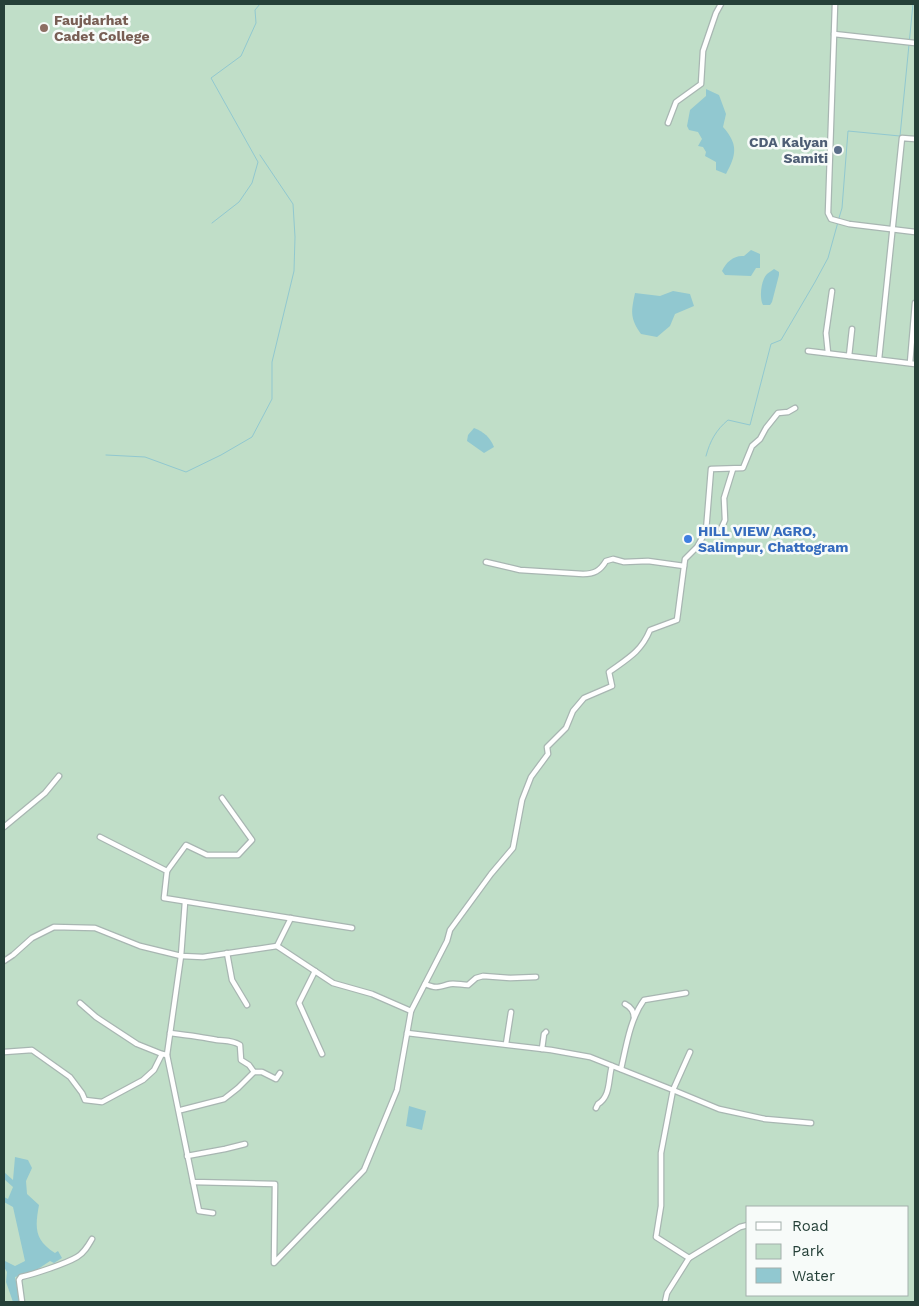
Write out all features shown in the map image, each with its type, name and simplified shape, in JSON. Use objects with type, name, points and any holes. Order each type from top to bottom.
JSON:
[{"type":"street","points":[[668,123],[676,102],[701,84],[703,51],[721,4]]},
{"type":"street","points":[[835,4],[828,213],[830,219],[849,224],[915,232]]},
{"type":"street","points":[[834,34],[915,43]]},
{"type":"street","points":[[878,359],[902,138],[915,139]]},
{"type":"street","points":[[828,354],[826,333],[832,291]]},
{"type":"street","points":[[808,351],[912,364],[915,303]]},
{"type":"street","points":[[849,356],[852,329]]},
{"type":"street","points":[[193,1182],[275,1184],[274,1263],[364,1170],[397,1090],[411,1011],[447,941],[450,930],[491,874],[514,848],[522,800],[531,777],[548,754],[547,748],[566,728],[574,710],[584,698],[612,686],[609,672],[636,652],[645,642],[650,630],[677,620],[685,559],[698,547],[706,531],[711,469],[743,468],[752,446],[760,439],[778,413],[788,412],[795,408]]},
{"type":"street","points":[[721,530],[725,520],[724,498],[733,469]]},
{"type":"street","points":[[486,562],[520,570],[583,574],[593,574],[602,568],[606,561],[613,560],[684,566]]},
{"type":"street","points":[[4,827],[45,793],[59,776]]},
{"type":"street","points":[[222,798],[252,840],[238,854],[206,855],[186,846],[167,871],[164,898],[352,928]]},
{"type":"street","points":[[100,837],[167,871]]},
{"type":"street","points":[[4,1052],[32,1050],[70,1077],[82,1092],[85,1100],[102,1102],[143,1080],[154,1070],[165,1054],[170,1033],[181,956],[185,902]]},
{"type":"street","points":[[276,946],[291,918]]},
{"type":"street","points":[[4,961],[32,938],[54,927],[95,928],[140,946],[181,956],[203,957],[276,946],[333,983],[372,994],[411,1011]]},
{"type":"street","points":[[227,953],[232,980],[247,1005]]},
{"type":"street","points":[[316,971],[299,1003],[322,1054]]},
{"type":"street","points":[[425,984],[441,988],[451,984],[468,985],[476,978],[483,976],[536,977]]},
{"type":"street","points":[[621,1069],[633,1024],[644,1000],[686,993]]},
{"type":"street","points":[[80,1003],[96,1018],[136,1044],[165,1054]]},
{"type":"street","points":[[625,1004],[634,1013],[633,1024]]},
{"type":"street","points":[[506,1044],[511,1012]]},
{"type":"street","points":[[542,1049],[546,1032]]},
{"type":"street","points":[[170,1033],[231,1040],[240,1045],[241,1060],[249,1065],[254,1072]]},
{"type":"street","points":[[407,1033],[506,1044],[590,1057],[719,1109],[765,1119],[811,1123]]},
{"type":"street","points":[[688,1258],[656,1237],[661,1206],[661,1153],[673,1090],[690,1052]]},
{"type":"street","points":[[165,1054],[199,1211],[213,1213]]},
{"type":"street","points":[[596,1108],[610,1086],[609,1076],[612,1066]]},
{"type":"street","points":[[181,1110],[224,1099],[254,1072],[262,1072],[276,1079],[280,1073]]},
{"type":"street","points":[[188,1156],[225,1150],[245,1144]]},
{"type":"street","points":[[665,1302],[667,1293],[688,1258],[740,1227],[746,1226]]},
{"type":"street","points":[[22,1302],[21,1277],[37,1274],[76,1258],[86,1250],[92,1240]]},
{"type":"green space","points":[[4,4],[915,4],[915,1302],[4,1302]]},
{"type":"water","points":[[706,89],[719,95],[726,114],[723,127],[733,144],[734,155],[726,174],[716,170],[716,162],[705,156],[706,152],[703,147],[698,146],[702,139],[698,132],[689,130],[687,126],[690,110],[706,96]]},
{"type":"water","points":[[751,250],[760,254],[760,268],[756,268],[751,276],[725,275],[722,271],[728,262],[734,258],[744,256]]},
{"type":"water","points":[[774,269],[779,272],[779,275],[772,302],[770,305],[763,305],[761,294],[763,280]]},
{"type":"water","points":[[673,291],[690,294],[694,306],[675,314],[670,326],[657,337],[641,334],[632,315],[635,293],[660,296]]},
{"type":"water","points":[[474,428],[486,435],[494,447],[484,453],[467,441],[468,435]]},
{"type":"water","points":[[409,1106],[426,1111],[422,1130],[406,1126]]},
{"type":"water","points":[[15,1157],[28,1160],[32,1168],[26,1181],[27,1194],[39,1205],[37,1226],[40,1238],[48,1248],[55,1253],[58,1251],[62,1258],[54,1263],[50,1261],[32,1273],[15,1277],[20,1302],[13,1302],[6,1282],[7,1272],[4,1267],[5,1261],[15,1266],[25,1261],[13,1207],[4,1202],[4,1197],[8,1199],[13,1187],[4,1179],[4,1172],[13,1180]]},
{"type":"waterway","points":[[212,223],[239,202],[252,183],[258,162],[211,78],[241,56],[256,23],[255,10],[260,4]]},
{"type":"waterway","points":[[839,218],[842,208],[848,131],[900,136],[913,4]]},
{"type":"waterway","points":[[106,455],[145,457],[186,472],[252,437],[272,399],[272,362],[294,271],[295,237],[293,204],[260,155]]},
{"type":"waterway","points":[[706,456],[714,436],[728,420],[750,425],[771,344],[781,340],[815,282],[828,258],[838,222]]},
{"type":"place","name":"Faujdarhat Cadet College","points":[[44,28]]},
{"type":"place","name":"CDA Kalyan Samiti","points":[[838,150]]},
{"type":"place","name":"HILL VIEW AGRO, Salimpur, Chattogram","points":[[688,539]]}]
